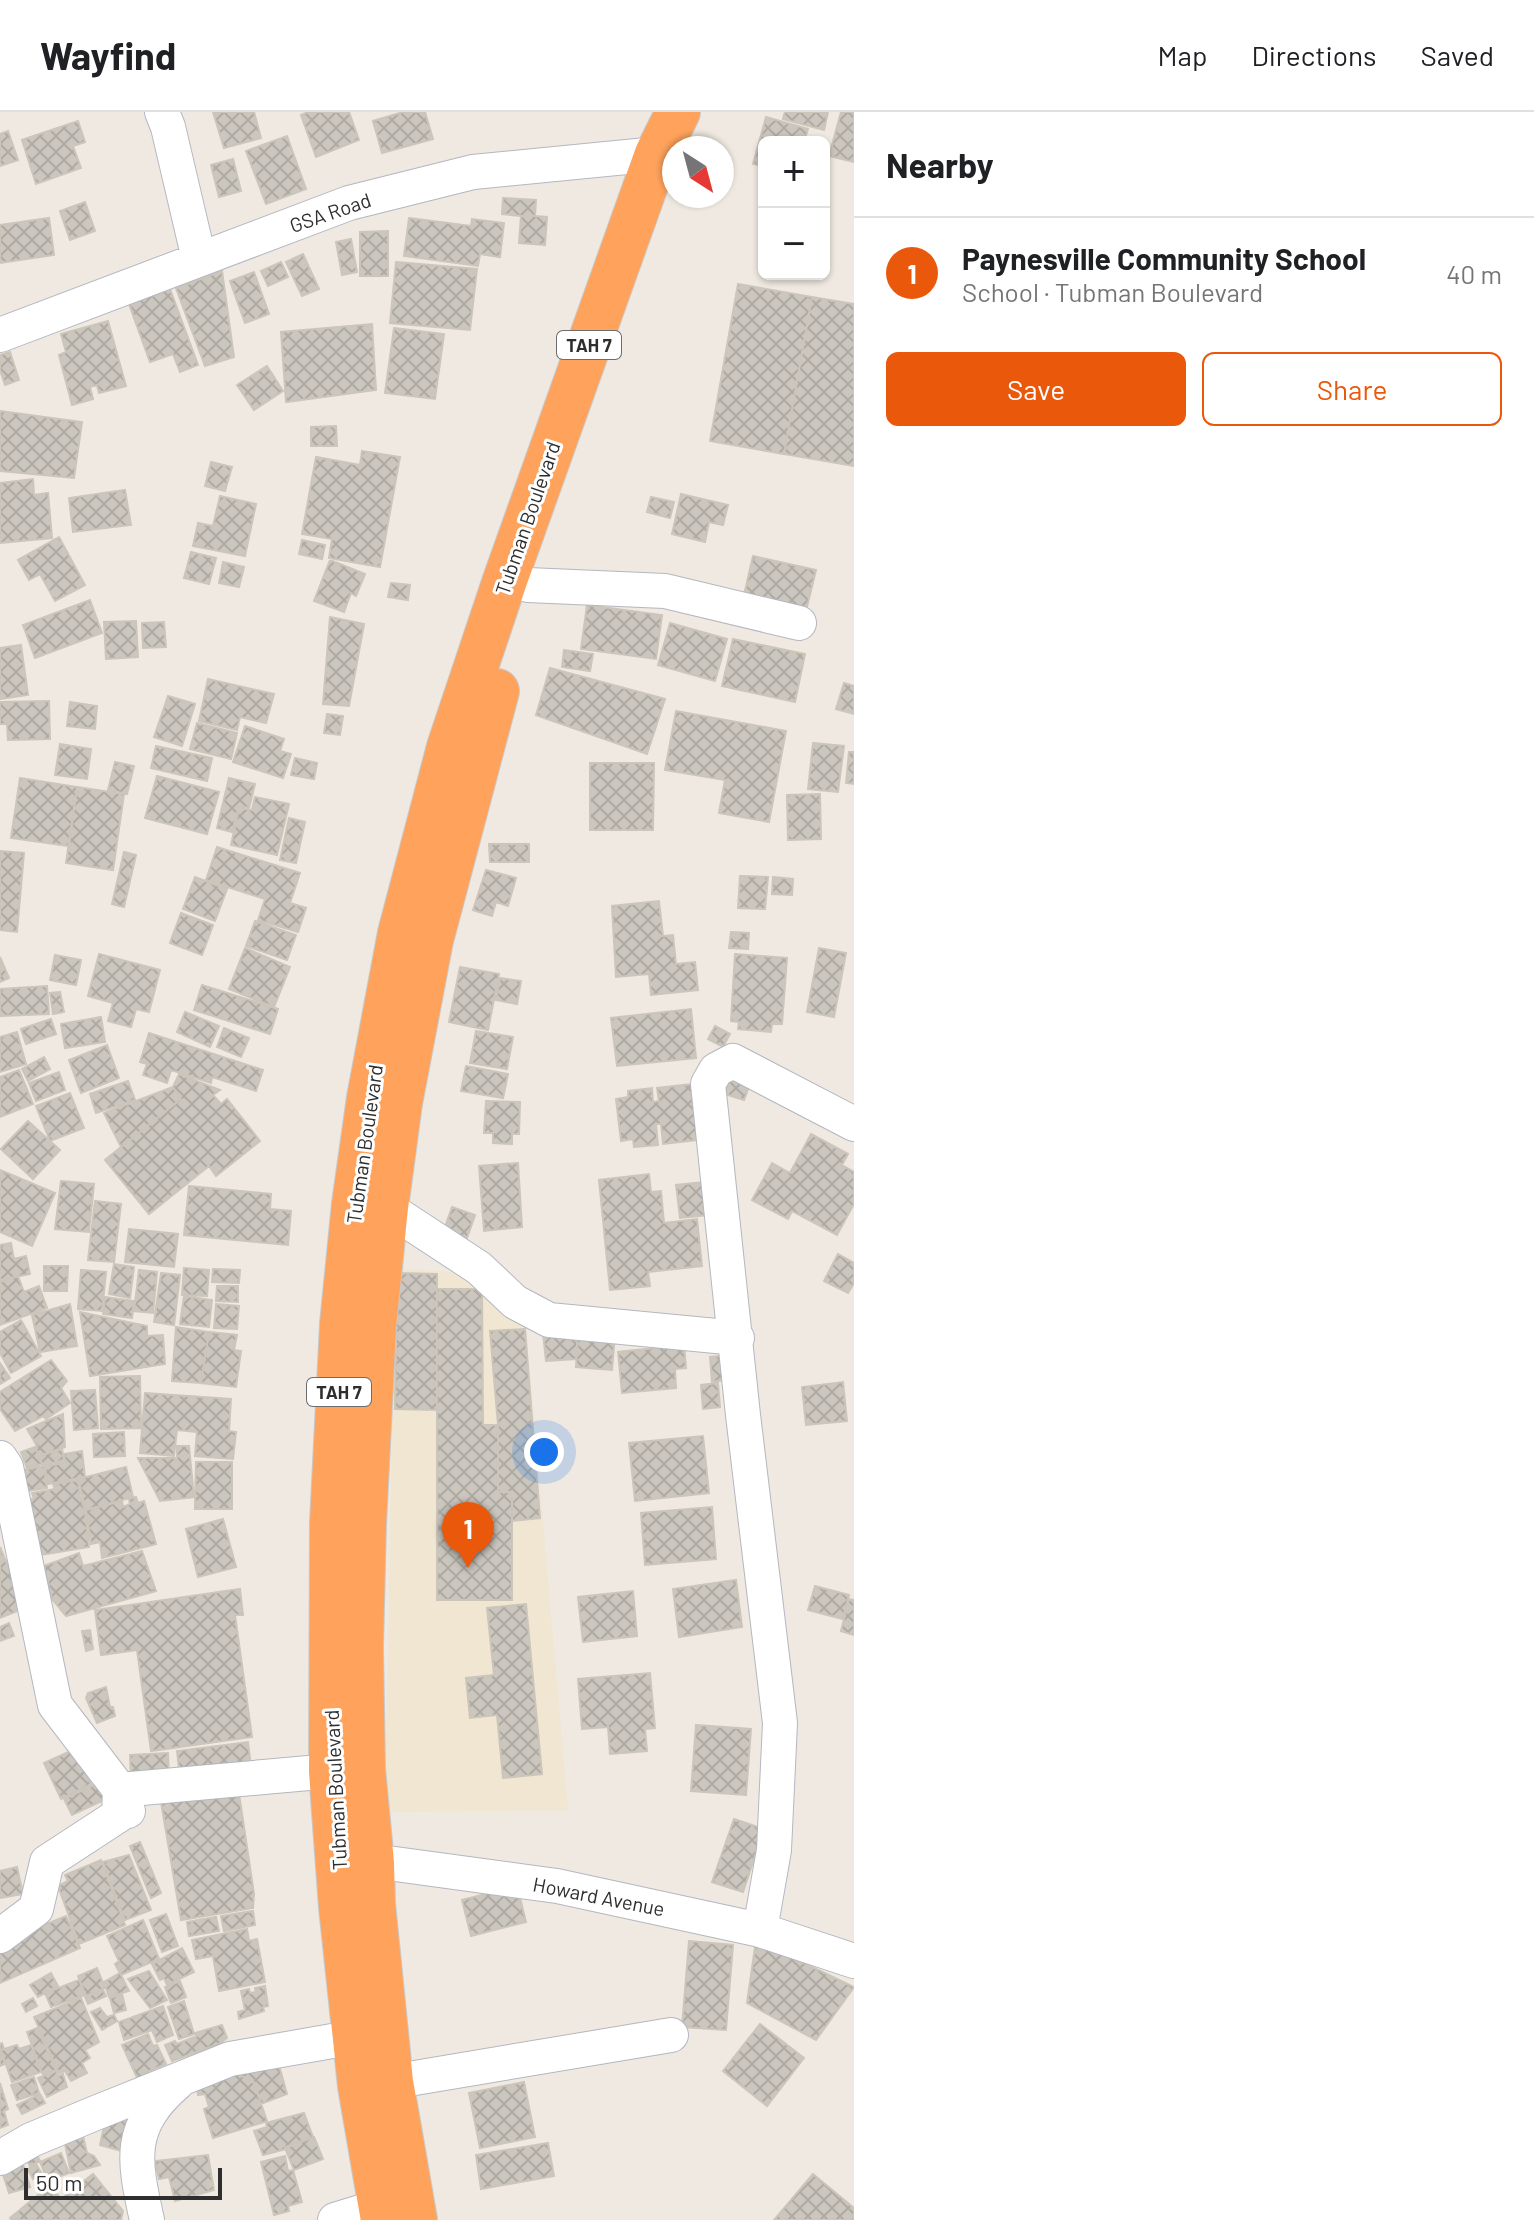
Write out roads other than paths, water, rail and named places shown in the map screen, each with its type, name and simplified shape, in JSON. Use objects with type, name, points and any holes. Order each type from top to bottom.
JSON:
[{"type":"highway","name":"Tubman Boulevard","points":[[676,136],[678,112]]},
{"type":"highway","name":"Tubman Boulevard","points":[[690,136],[710,112]]},
{"type":"highway","name":"Tubman Boulevard","points":[[393,2215],[391,2082],[373,1904],[355,1859],[331,1771],[332,1523],[342,1324],[354,1204],[369,1098],[400,933],[449,747],[505,580],[662,187]]},
{"type":"highway","name":"Tubman Boulevard","points":[[393,2215],[360,2086],[355,2037],[355,1859],[363,1769],[362,1586],[374,1326],[400,1103],[431,940],[528,585],[669,208]]},
{"type":"street","points":[[162,112],[199,259]]},
{"type":"street","name":"GSA Road","points":[[0,335],[349,203],[473,172],[662,155]]},
{"type":"street","points":[[528,585],[665,591],[799,623]]},
{"type":"street","points":[[760,1930],[774,1850],[780,1723],[744,1430],[737,1338],[708,1084],[716,1070],[733,1061],[853,1122]]},
{"type":"street","points":[[386,1207],[479,1268],[515,1302],[549,1320],[737,1338]]},
{"type":"street","points":[[0,1458],[6,1467],[55,1705],[120,1790],[134,1826]]},
{"type":"street","points":[[120,1790],[331,1771]]},
{"type":"street","points":[[0,1936],[36,1909],[47,1862],[119,1815],[120,1790]]},
{"type":"street","name":"Howard Avenue","points":[[355,1859],[557,1886],[760,1930],[854,1961]]},
{"type":"street","points":[[391,2082],[671,2035]]},
{"type":"street","points":[[0,2158],[31,2140],[230,2059],[355,2037]]},
{"type":"street","points":[[147,2220],[135,2166],[140,2128],[163,2095],[180,2080]]},
{"type":"street","points":[[335,2220],[393,2215]]},
{"type":"place","name":"Paynesville Community School","points":[[468,1568]]}]
